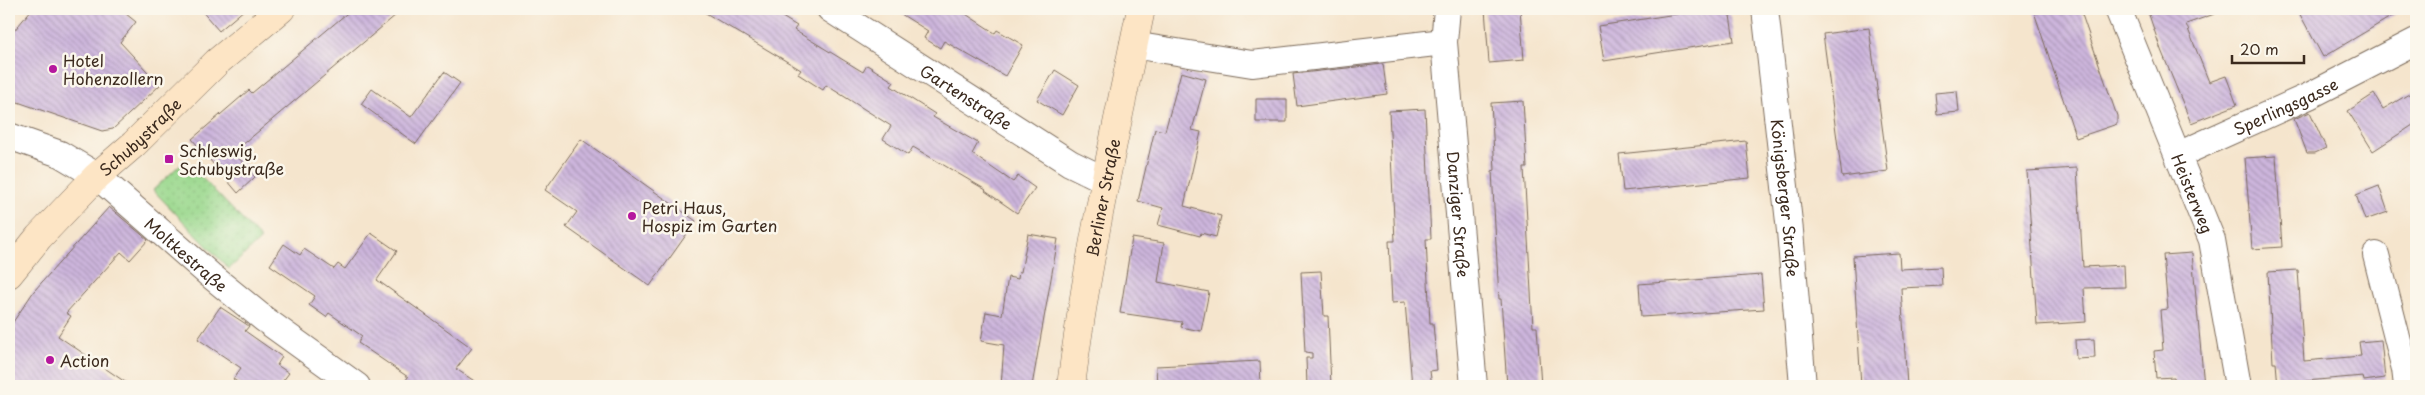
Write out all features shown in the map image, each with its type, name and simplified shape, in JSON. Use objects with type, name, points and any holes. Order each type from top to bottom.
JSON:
[{"type":"street","name":"Schubystraße","points":[[9,274],[39,236],[97,176],[134,144],[218,62],[281,9]]},
{"type":"street","name":"Gartenstraße","points":[[830,9],[1070,163],[1105,180]]},
{"type":"street","name":"Berliner Straße","points":[[1071,386],[1105,180],[1141,9]]},
{"type":"street","name":"Danziger Straße","points":[[1448,9],[1444,42],[1474,386]]},
{"type":"street","name":"Königsberger Straße","points":[[1765,9],[1790,231],[1803,386]]},
{"type":"street","name":"Heisterweg","points":[[2118,9],[2212,240],[2238,386]]},
{"type":"street","name":"Sperlingsgasse","points":[[2178,155],[2310,96],[2416,41]]},
{"type":"street","points":[[1133,45],[1252,64],[1444,42]]},
{"type":"street","name":"Moltkestraße","points":[[9,136],[60,154],[97,176],[210,276],[264,319],[357,386]]},
{"type":"street","points":[[2376,255],[2408,386]]},
{"type":"green space","points":[[185,160],[261,239],[229,269],[153,190]]},
{"type":"building","name":"Hotel Hohenzollern","points":[[32,9],[120,9],[136,22],[120,42],[160,85],[113,129],[102,131],[9,99],[9,37]]},
{"type":"building","points":[[200,9],[245,9],[219,31]]},
{"type":"building","points":[[352,9],[403,9],[234,152],[255,177],[238,193],[192,139],[249,90],[252,93]]},
{"type":"building","points":[[699,9],[769,9],[797,26],[794,30],[863,72],[867,65],[894,82],[891,86],[935,114],[933,117],[978,143],[972,154],[1013,182],[1018,176],[1035,188],[1017,213],[986,190],[913,147],[908,155],[883,139],[891,126],[826,85],[823,90],[798,74],[801,70]]},
{"type":"building","points":[[893,9],[958,9],[995,33],[997,30],[1023,45],[1005,76],[944,41],[940,48],[924,38],[928,31]]},
{"type":"building","points":[[1485,9],[1520,9],[1524,60],[1489,63]]},
{"type":"building","points":[[1709,9],[1729,9],[1734,41],[1604,61],[1598,26]]},
{"type":"building","points":[[2033,9],[2080,9],[2117,116],[2117,124],[2076,138]]},
{"type":"building","points":[[2147,9],[2220,9],[2220,12],[2186,24],[2209,82],[2226,76],[2237,105],[2191,123],[2161,50]]},
{"type":"building","points":[[2297,9],[2404,9],[2323,57]]},
{"type":"building","points":[[1869,28],[1888,171],[1842,177],[1823,34]]},
{"type":"building","points":[[1383,64],[1387,94],[1297,106],[1293,74]]},
{"type":"building","points":[[1055,70],[1079,85],[1062,115],[1037,100]]},
{"type":"building","points":[[444,72],[460,83],[416,144],[361,104],[372,89],[411,117]]},
{"type":"building","points":[[1181,72],[1206,79],[1192,130],[1201,132],[1184,206],[1221,216],[1216,237],[1201,233],[1200,236],[1158,225],[1163,208],[1138,201],[1155,129],[1165,131]]},
{"type":"building","points":[[2416,90],[2416,123],[2373,151],[2348,111],[2374,94],[2383,109]]},
{"type":"building","points":[[1957,91],[1959,112],[1937,114],[1935,93]]},
{"type":"building","points":[[1256,99],[1287,99],[1287,122],[1256,122]]},
{"type":"building","points":[[1523,101],[1527,168],[1524,168],[1533,327],[1537,327],[1541,386],[1507,386],[1501,299],[1499,299],[1492,171],[1495,170],[1491,103]]},
{"type":"building","points":[[1425,109],[1431,239],[1426,239],[1430,323],[1433,323],[1437,370],[1430,371],[1432,386],[1412,386],[1405,302],[1392,303],[1389,241],[1395,241],[1389,111]]},
{"type":"building","points":[[2310,112],[2326,148],[2315,153],[2307,153],[2294,119]]},
{"type":"building","name":"Petri Haus, Hospiz im Garten","points":[[581,139],[696,221],[650,286],[566,227],[577,212],[545,190]]},
{"type":"building","points":[[1746,141],[1750,178],[1623,191],[1619,154]]},
{"type":"building","points":[[2276,156],[2282,247],[2252,249],[2245,158]]},
{"type":"building","points":[[2077,168],[2083,267],[2124,265],[2125,287],[2084,288],[2086,322],[2037,325],[2027,171]]},
{"type":"building","points":[[2379,186],[2388,212],[2365,220],[2356,195]]},
{"type":"building","points":[[109,207],[148,240],[130,260],[121,252],[66,313],[71,316],[58,336],[131,386],[9,386],[9,328],[34,291]]},
{"type":"building","points":[[371,233],[397,251],[377,280],[472,348],[456,369],[482,386],[402,386],[408,377],[358,343],[362,336],[329,313],[326,317],[309,305],[315,296],[270,265],[284,244],[300,255],[304,249],[334,269],[338,264],[345,269]]},
{"type":"building","points":[[1028,234],[1058,239],[1032,386],[1001,386],[1004,345],[981,341],[986,312],[1002,315],[1008,277],[1018,279]]},
{"type":"building","points":[[1132,238],[1164,243],[1158,282],[1209,292],[1201,331],[1181,327],[1182,322],[1120,313]]},
{"type":"building","points":[[1899,253],[1900,269],[1941,267],[1942,286],[1901,288],[1907,386],[1861,386],[1853,256]]},
{"type":"building","points":[[2192,253],[2204,386],[2175,386],[2174,377],[2156,378],[2154,351],[2163,350],[2160,310],[2168,309],[2163,255]]},
{"type":"building","points":[[2298,270],[2304,361],[2361,356],[2359,342],[2381,340],[2385,378],[2364,381],[2363,376],[2306,381],[2307,386],[2278,386],[2276,363],[2273,363],[2268,272]]},
{"type":"building","points":[[1321,271],[1324,316],[1328,316],[1331,386],[1307,386],[1306,358],[1312,358],[1312,353],[1305,352],[1301,272]]},
{"type":"building","points":[[1761,275],[1764,309],[1641,317],[1639,284]]},
{"type":"building","points":[[220,307],[249,326],[245,331],[282,357],[277,365],[289,373],[279,386],[243,386],[233,379],[241,368],[198,339]]},
{"type":"building","points":[[2094,339],[2095,358],[2076,359],[2075,340]]},
{"type":"building","points":[[1260,361],[1261,386],[1157,386],[1156,366]]},
{"type":"place","name":"Hotel Hohenzollern","points":[[53,69]]},
{"type":"place","name":"Schleswig, Schubystraße","points":[[169,159]]},
{"type":"place","name":"Petri Haus, Hospiz im Garten","points":[[632,216]]},
{"type":"place","name":"Action","points":[[50,360]]}]
